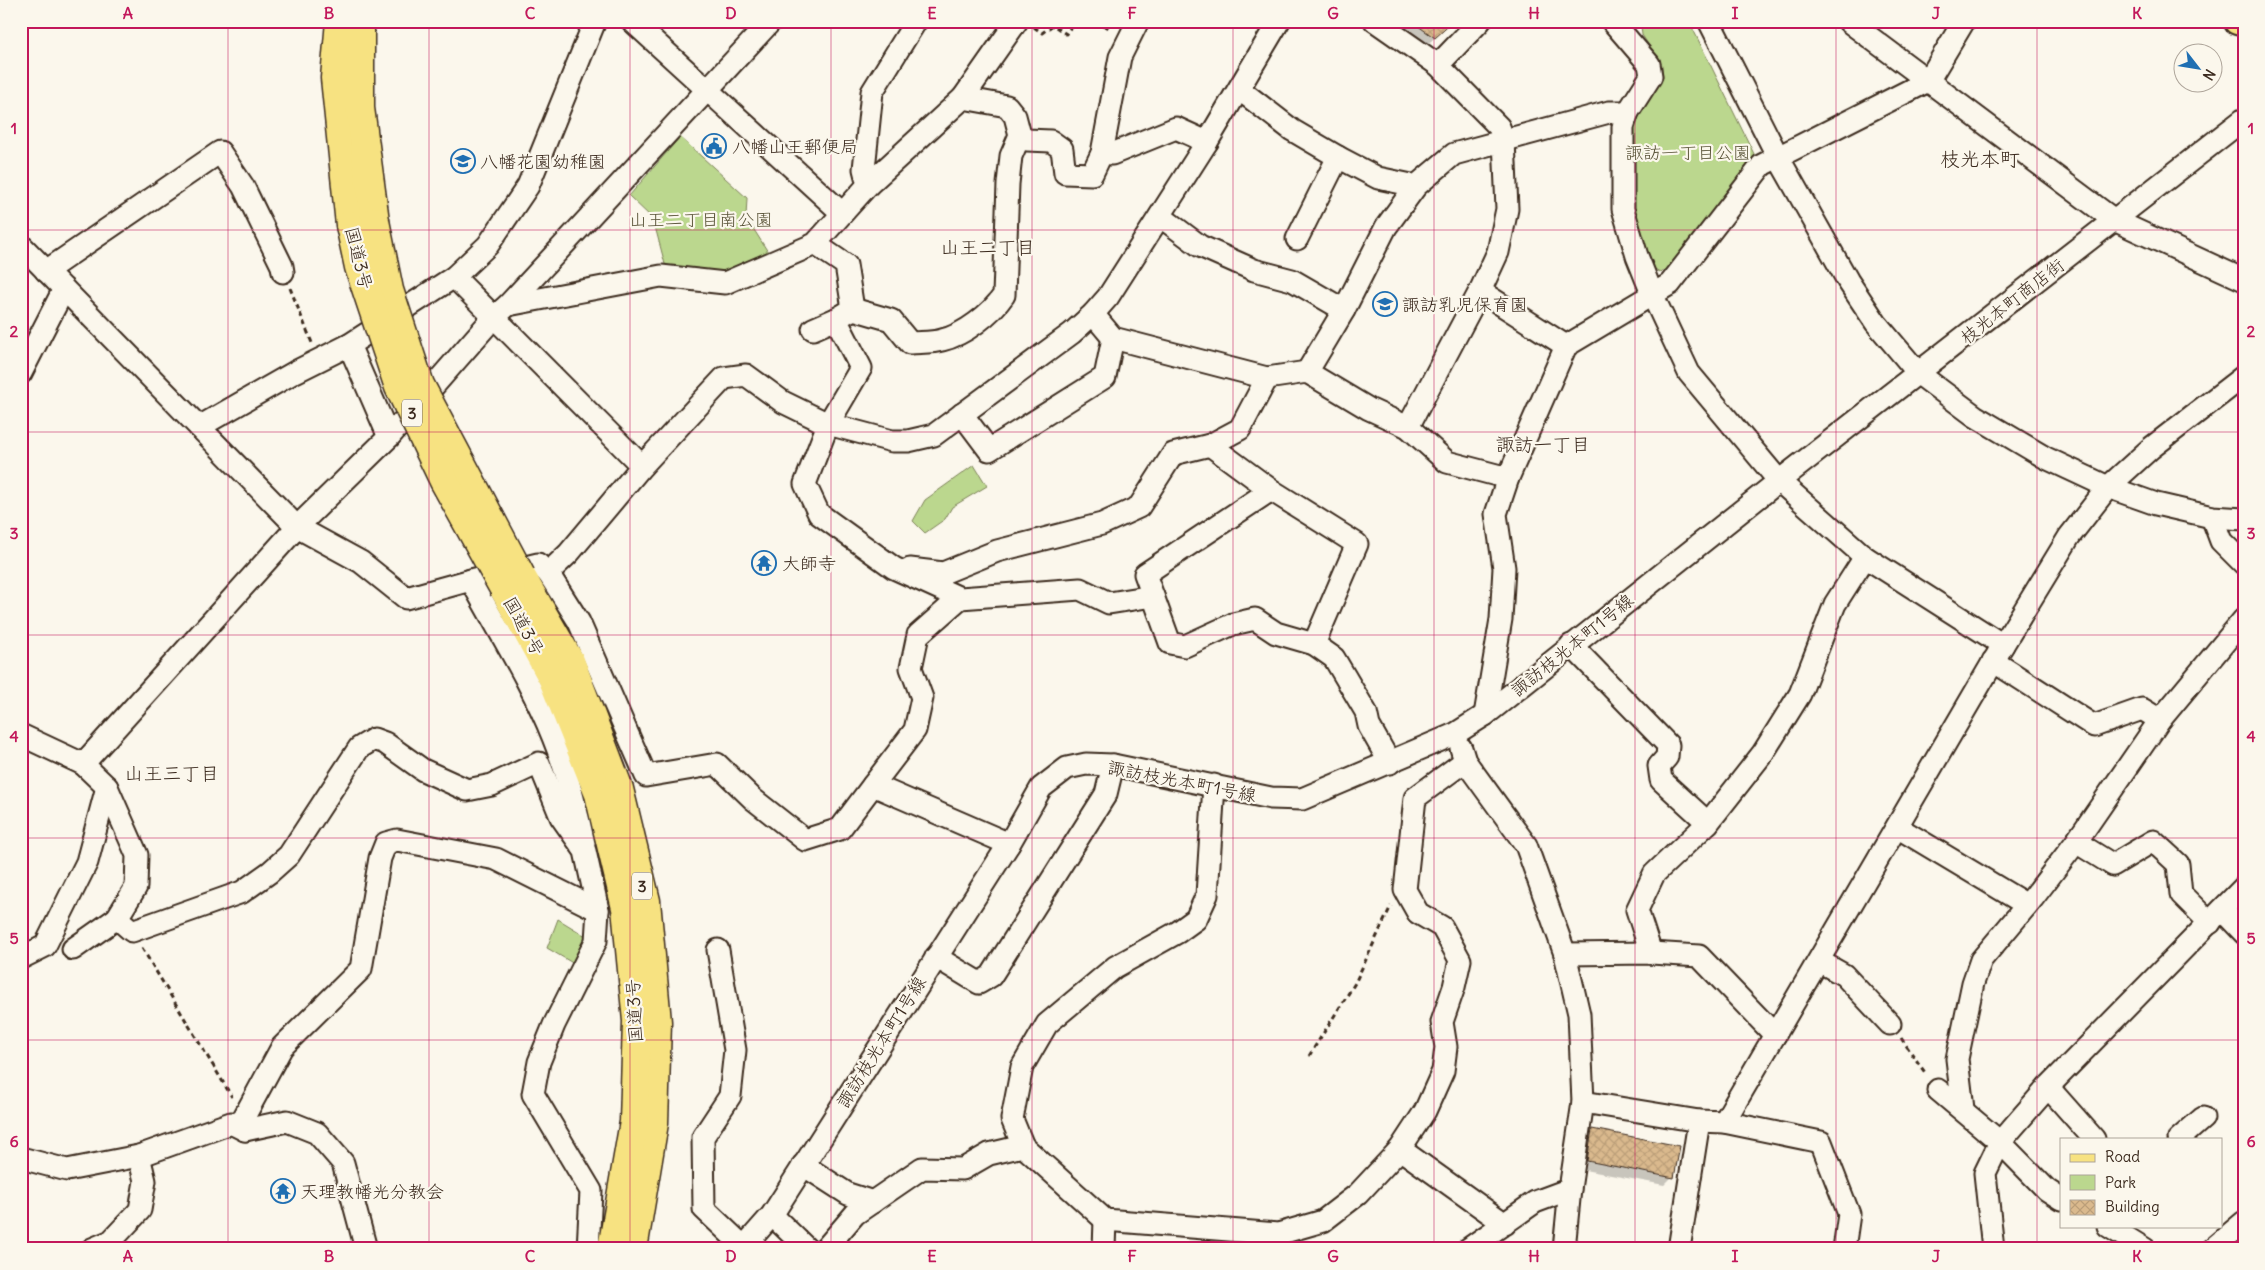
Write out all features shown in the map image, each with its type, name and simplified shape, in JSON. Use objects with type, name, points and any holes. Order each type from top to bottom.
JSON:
[{"type":"highway","name":"国道3号","points":[[340,21],[335,78],[362,223],[389,290],[420,385],[513,583],[570,660],[619,789],[646,901],[657,1022],[654,1122],[628,1218],[612,1249]]},
{"type":"highway","name":"国道3号","points":[[360,21],[362,223]]},
{"type":"highway","name":"国道3号","points":[[628,1218],[633,1249]]},
{"type":"main road","points":[[2237,21],[2244,23]]},
{"type":"street","points":[[199,427],[318,353],[349,346],[454,278],[488,245],[528,186],[595,21]]},
{"type":"street","points":[[632,21],[842,213]]},
{"type":"street","points":[[83,764],[297,527],[390,437],[500,312],[771,21]]},
{"type":"street","points":[[868,185],[864,169],[872,92],[916,21]]},
{"type":"street","points":[[1020,134],[1027,140],[1051,141],[1062,149],[1066,173],[1092,174],[1102,153],[1120,57],[1138,21]]},
{"type":"street","points":[[548,573],[569,553],[642,466],[724,378],[746,375],[783,402],[828,424],[892,441],[908,441],[934,435],[1072,333],[1108,297],[1207,142],[1279,21]]},
{"type":"street","points":[[1375,21],[1438,65],[1499,127],[1504,140],[1507,209],[1498,252],[1480,291],[1408,427]]},
{"type":"street","points":[[1438,65],[1480,21]]},
{"type":"street","points":[[1709,21],[1778,156],[1848,281],[1876,323],[1919,374],[1975,416],[2046,458],[2108,487],[2156,504],[2212,517],[2244,519]]},
{"type":"street","points":[[1848,21],[2114,220],[2244,280]]},
{"type":"street","points":[[1484,715],[1502,619],[1504,568],[1496,514],[1508,478],[1566,346],[1653,296],[1670,284],[1762,165],[1928,80],[1964,21]]},
{"type":"street","points":[[1616,22],[1649,64],[1651,76],[1628,112],[1622,127],[1623,209],[1637,256],[1653,296],[1689,373],[1779,481],[1865,557],[1998,653],[2094,726],[2142,709],[2160,720]]},
{"type":"street","points":[[500,312],[660,276],[725,283],[815,244],[868,185],[963,98],[1024,24]]},
{"type":"street","points":[[1239,89],[1292,130],[1338,157],[1378,178],[1416,186]]},
{"type":"street","points":[[813,329],[844,314],[890,320],[910,343],[942,340],[971,326],[994,309],[1004,296],[1008,184],[1011,156],[1020,134],[1016,116],[1007,106],[963,98]]},
{"type":"street","points":[[1307,372],[1344,310],[1386,227],[1416,186],[1454,154],[1608,112],[1628,112]]},
{"type":"street","name":"枝光本町商店街","points":[[1779,481],[1919,374],[2244,119]]},
{"type":"street","points":[[1102,153],[1112,154],[1176,128],[1207,142]]},
{"type":"street","points":[[46,271],[220,152],[243,186],[282,266],[283,272]]},
{"type":"street","points":[[1297,239],[1338,157]]},
{"type":"street","points":[[1160,216],[1200,246],[1254,270],[1292,280],[1344,310]]},
{"type":"street","points":[[815,244],[846,265],[844,314],[861,368],[828,424],[805,484],[819,514],[894,568],[960,598],[1080,589],[1109,603],[1153,596]]},
{"type":"street","points":[[21,245],[297,527],[361,562],[406,598],[538,564],[548,573],[579,622],[646,776],[717,764],[753,799],[805,840],[840,829],[915,730],[922,698],[911,668],[918,635],[960,598]]},
{"type":"street","points":[[454,278],[500,312],[642,466]]},
{"type":"street","points":[[21,372],[64,289]]},
{"type":"street","points":[[1480,291],[1566,346]]},
{"type":"street","points":[[1093,314],[1113,338],[1267,378],[1307,372],[1369,409],[1408,427],[1447,462],[1508,478]]},
{"type":"street","points":[[962,414],[989,450],[1105,378],[1113,338]]},
{"type":"street","points":[[349,346],[390,437]]},
{"type":"street","points":[[1724,1122],[1998,653],[2069,536],[2108,487],[2151,448],[2244,376]]},
{"type":"street","points":[[894,568],[943,573],[997,552],[1102,524],[1139,507],[1173,454],[1210,445],[1240,428],[1267,378]]},
{"type":"street","points":[[1210,445],[1271,490],[1357,544],[1314,644]]},
{"type":"street","name":"諏訪枝光本町1号線","points":[[743,1248],[772,1215],[1009,844],[1042,788],[1067,768],[1086,764],[1113,765],[1270,798],[1302,799],[1455,734],[1484,715],[1779,481]]},
{"type":"street","points":[[1271,490],[1145,574],[1170,643],[1185,646],[1233,624],[1255,619],[1276,633],[1314,644],[1334,658],[1366,712],[1369,726],[1390,763]]},
{"type":"street","points":[[2212,517],[2221,541],[2244,564]]},
{"type":"street","points":[[1651,953],[1637,910],[1654,874],[1708,823],[1763,753],[1800,694],[1835,604],[1865,557]]},
{"type":"street","points":[[471,580],[520,667],[553,736],[573,793],[598,910],[596,941],[554,1025],[539,1062],[533,1094],[591,1192],[588,1249]]},
{"type":"street","points":[[1963,1110],[1957,1059],[1973,982],[1981,960],[2076,842],[2160,720],[2244,619]]},
{"type":"street","points":[[1571,646],[1668,746],[1667,756],[1659,766],[1661,780],[1708,823]]},
{"type":"street","points":[[1455,734],[1465,761],[1526,845],[1565,954],[1579,1014],[1583,1102],[1570,1189],[1564,1249]]},
{"type":"street","points":[[21,735],[83,764],[107,787],[137,855],[136,887],[124,924]]},
{"type":"street","points":[[73,949],[124,924],[242,892],[270,872],[289,855],[359,748],[374,739],[385,743],[423,770],[467,790],[492,785],[539,763],[561,817],[585,851]]},
{"type":"street","points":[[1214,785],[1208,895],[1196,920],[1115,967],[1047,1024],[1022,1067],[1012,1120],[1023,1146],[1105,1220],[1278,1234],[1323,1222],[1358,1194],[1400,1149],[1424,1111],[1444,1071],[1446,1047],[1442,1022],[1460,960],[1442,927],[1418,912],[1402,889],[1415,798],[1465,761]]},
{"type":"street","points":[[936,957],[979,983],[991,976],[1106,794],[1113,765]]},
{"type":"street","points":[[873,785],[1009,844]]},
{"type":"street","points":[[21,958],[45,946],[87,862],[107,787]]},
{"type":"street","points":[[1897,827],[2027,905]]},
{"type":"street","points":[[245,1123],[282,1047],[361,969],[380,858],[386,843],[396,840],[496,859],[598,910]]},
{"type":"street","points":[[2076,842],[2113,865],[2153,841],[2178,864],[2181,894],[2244,933]]},
{"type":"street","points":[[1993,1249],[1985,1173],[2000,1142],[2048,1087],[2244,887]]},
{"type":"street","points":[[718,950],[735,1050],[730,1096],[703,1137],[704,1209],[743,1248]]},
{"type":"street","points":[[1565,954],[1651,953],[1699,956],[1775,1035]]},
{"type":"street","points":[[1819,961],[1844,975],[1890,1024]]},
{"type":"street","points":[[2048,1087],[2093,1138]]},
{"type":"street","points":[[1938,1090],[2000,1142],[2047,1190],[2060,1198]]},
{"type":"street","points":[[1583,1102],[1699,1121],[1724,1122],[1821,1142],[1849,1214],[1844,1249]]},
{"type":"street","points":[[2180,1138],[2203,1118]]},
{"type":"street","points":[[21,1158],[67,1170],[139,1156],[231,1123],[287,1121],[317,1133],[343,1163],[366,1249]]},
{"type":"street","points":[[1679,1249],[1699,1121]]},
{"type":"street","points":[[825,1249],[855,1214],[922,1168],[962,1169],[988,1154],[1023,1146]]},
{"type":"street","points":[[1400,1149],[1505,1224]]},
{"type":"street","points":[[92,1249],[111,1241],[140,1210],[145,1181],[139,1156]]},
{"type":"street","points":[[803,1165],[848,1194],[874,1202]]},
{"type":"street","points":[[1468,1249],[1535,1202],[1570,1189]]},
{"type":"street","points":[[772,1215],[807,1249]]},
{"type":"street","points":[[1104,1249],[1105,1220]]},
{"type":"street","points":[[2212,1249],[2244,1222]]},
{"type":"street","points":[[2111,1228],[2145,1249]]},
{"type":"path","points":[[1024,24],[1042,33],[1053,26],[1066,34],[1075,21]]},
{"type":"path","points":[[283,272],[318,353]]},
{"type":"path","points":[[1309,1056],[1355,983],[1402,889]]},
{"type":"path","points":[[124,924],[245,1123]]},
{"type":"path","points":[[1890,1024],[1938,1090]]},
{"type":"green space","name":"諏訪一丁目公園","points":[[1650,21],[1689,21],[1756,158],[1672,268],[1660,272],[1653,268],[1633,214],[1632,127],[1663,78],[1662,65],[1642,35],[1641,26]]},
{"type":"green space","name":"山王二丁目南公園","points":[[680,137],[747,198],[746,217],[768,252],[725,271],[666,268],[653,219],[629,196]]},
{"type":"green space","points":[[974,465],[987,486],[952,507],[945,519],[925,533],[913,521],[925,500]]},
{"type":"green space","points":[[558,919],[589,938],[576,965],[547,948]]},
{"type":"building","points":[[1411,21],[1454,21],[1435,38]]},
{"type":"building","points":[[1592,1129],[1680,1146],[1674,1178],[1587,1161]]},
{"type":"place","name":"八幡山王郵便局","points":[[714,146]]},
{"type":"place","name":"八幡花園幼稚園","points":[[463,161]]},
{"type":"place","name":"諏訪乳児保育園","points":[[1385,304]]},
{"type":"place","name":"大師寺","points":[[764,563]]},
{"type":"place","name":"天理教幡光分教会","points":[[283,1191]]},
{"type":"district","name":"枝光本町","points":[[1980,158]]},
{"type":"district","name":"山王二丁目","points":[[988,247]]},
{"type":"district","name":"諏訪一丁目","points":[[1543,444]]},
{"type":"district","name":"山王三丁目","points":[[172,773]]}]
